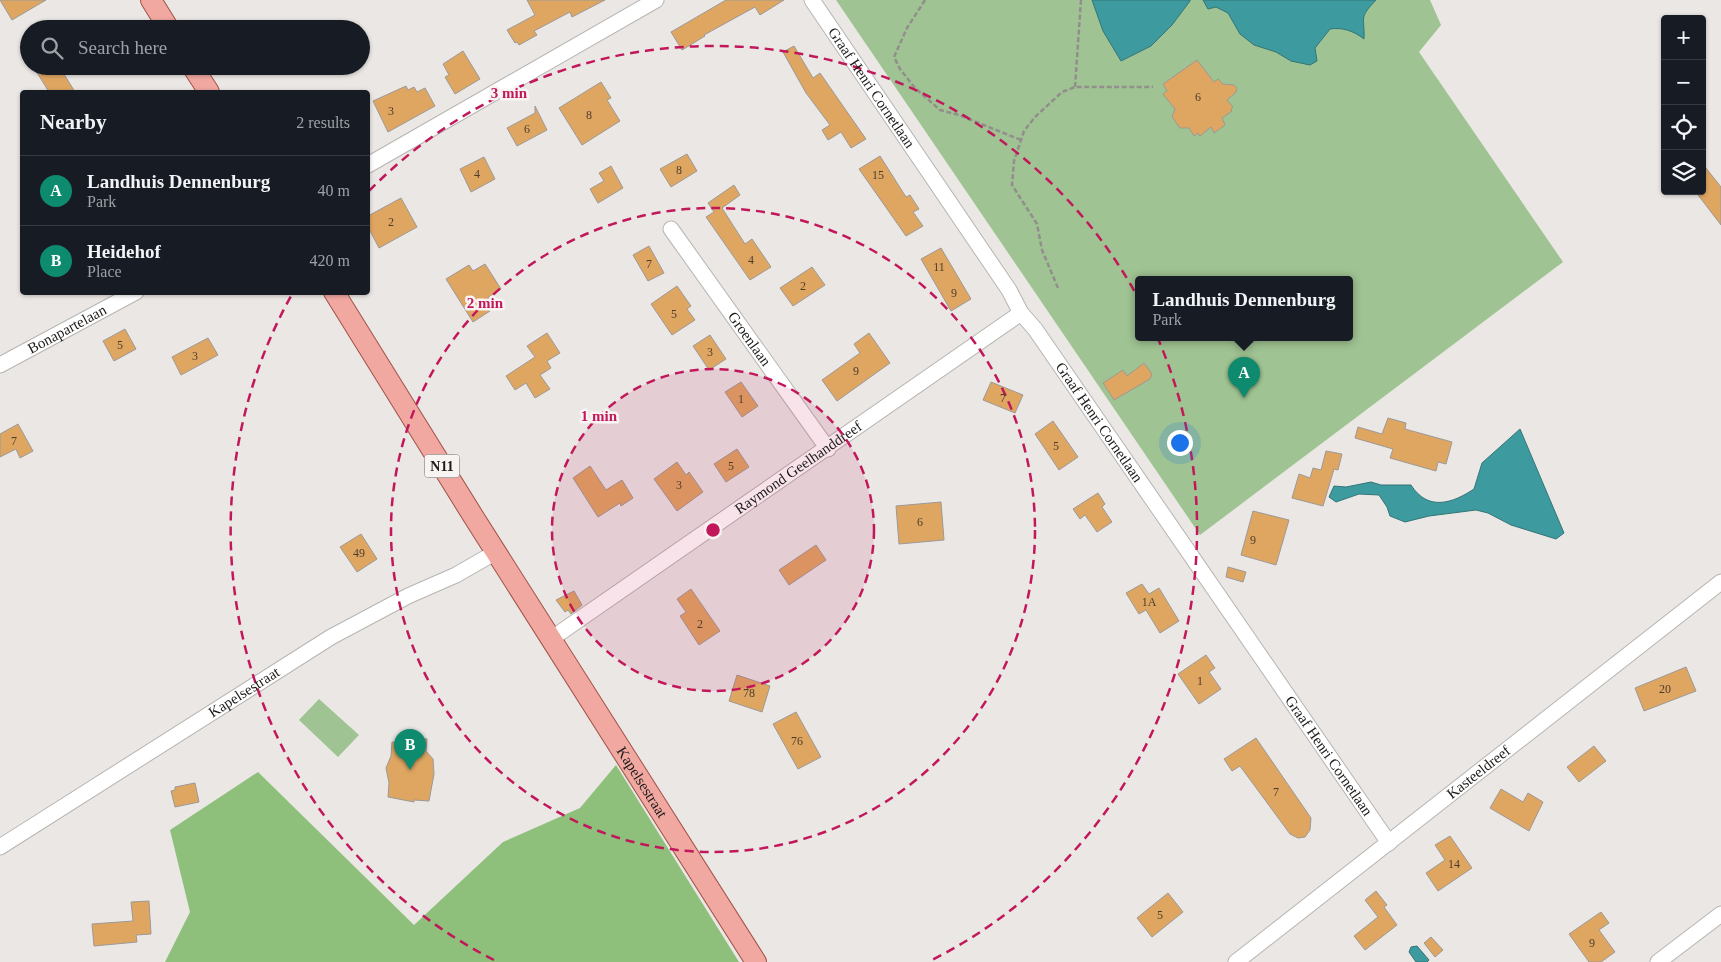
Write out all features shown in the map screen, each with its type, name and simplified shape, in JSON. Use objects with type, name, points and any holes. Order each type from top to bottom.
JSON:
[{"type":"main road","points":[[150,0],[163,20]]},
{"type":"main road","points":[[198,75],[208,90]]},
{"type":"main road","name":"Kapelsestraat","points":[[336,295],[756,962]]},
{"type":"street","points":[[370,164],[656,0]]},
{"type":"street","name":"Graaf Henri Cornetlaan","points":[[812,0],[1003,282],[1021,313],[1035,329],[1389,843]]},
{"type":"street","name":"Groenlaan","points":[[671,228],[828,448]]},
{"type":"street","name":"Bonapartelaan","points":[[0,365],[130,295]]},
{"type":"street","name":"Raymond Geelhanddreef","points":[[551,639],[1021,313]]},
{"type":"street","name":"Kapelsestraat","points":[[0,847],[331,636],[408,596],[456,576],[496,552]]},
{"type":"street","name":"Kasteeldreef","points":[[1236,962],[1721,582]]},
{"type":"street","points":[[1658,962],[1721,914]]},
{"type":"path","points":[[924,0],[907,28],[894,57],[900,69],[915,88],[940,110],[960,115],[1021,140]]},
{"type":"path","points":[[1075,87],[1082,0]]},
{"type":"path","points":[[1058,288],[1042,250],[1037,224],[1012,185],[1014,161],[1024,131],[1035,117],[1062,92],[1075,87],[1153,87]]},
{"type":"green space","points":[[836,0],[1430,0],[1441,25],[1419,52],[1563,262],[1200,535]]},
{"type":"green space","points":[[319,699],[359,735],[338,757],[299,720]]},
{"type":"green space","points":[[616,765],[739,962],[165,962],[190,912],[170,830],[258,772],[414,925],[503,842],[580,808]]},
{"type":"water","points":[[1092,0],[1190,1],[1172,25],[1151,46],[1121,61],[1103,31]]},
{"type":"water","points":[[1203,0],[1376,0],[1364,18],[1364,39],[1348,30],[1330,29],[1315,48],[1317,61],[1310,65],[1291,61],[1276,52],[1254,45],[1240,34],[1228,13],[1216,7],[1208,9]]},
{"type":"water","points":[[1520,429],[1564,533],[1556,539],[1511,525],[1488,513],[1476,510],[1429,516],[1405,522],[1390,516],[1387,507],[1379,495],[1359,494],[1336,502],[1329,497],[1334,486],[1346,487],[1371,482],[1381,485],[1411,485],[1425,499],[1433,502],[1449,501],[1458,498],[1474,489],[1482,463]]},
{"type":"water","points":[[1417,946],[1429,960],[1427,962],[1416,962],[1409,952],[1411,947]]},
{"type":"building","points":[[0,0],[46,0],[12,20]]},
{"type":"building","points":[[527,0],[605,0],[572,17],[570,12],[534,31],[537,35],[519,45],[517,42],[515,43],[507,30],[535,15]]},
{"type":"building","points":[[726,0],[784,0],[760,15],[755,7],[704,35],[682,50],[671,32]]},
{"type":"building","points":[[794,46],[813,78],[820,73],[866,139],[851,148],[841,132],[828,140],[822,130],[830,125],[806,93],[783,52]]},
{"type":"building","points":[[463,51],[480,79],[455,94],[445,77],[449,75],[443,64]]},
{"type":"building","points":[[1197,60],[1214,82],[1218,79],[1223,84],[1234,85],[1237,88],[1236,92],[1227,100],[1233,107],[1232,111],[1222,118],[1225,125],[1214,133],[1211,127],[1200,136],[1198,133],[1194,136],[1189,128],[1180,128],[1172,117],[1175,109],[1163,94],[1167,91],[1163,84]]},
{"type":"building","points":[[39,75],[65,75],[74,90],[48,90]]},
{"type":"building","points":[[601,82],[611,98],[607,100],[620,121],[582,145],[559,108]]},
{"type":"building","points":[[406,86],[408,90],[414,87],[417,92],[425,88],[435,106],[388,132],[373,101]]},
{"type":"building","points":[[535,106],[547,130],[517,146],[507,128],[535,113]]},
{"type":"building","points":[[687,154],[697,171],[671,187],[660,169]]},
{"type":"building","points":[[880,156],[906,197],[910,195],[919,209],[913,212],[923,226],[906,236],[859,169]]},
{"type":"building","points":[[484,157],[495,179],[471,192],[460,169]]},
{"type":"building","points":[[611,166],[623,188],[598,203],[590,189],[604,181],[599,173]]},
{"type":"building","points":[[1706,168],[1721,187],[1721,225],[1698,195],[1706,195]]},
{"type":"building","points":[[734,185],[740,195],[722,208],[745,244],[752,239],[771,267],[750,280],[706,217],[714,212],[708,203]]},
{"type":"building","points":[[401,198],[417,227],[379,248],[370,231],[370,215]]},
{"type":"building","points":[[649,246],[664,273],[648,281],[633,255]]},
{"type":"building","points":[[941,248],[971,299],[951,311],[921,259]]},
{"type":"building","points":[[485,264],[501,289],[483,301],[490,311],[473,322],[446,279],[469,265],[473,271]]},
{"type":"building","points":[[812,267],[825,285],[793,306],[780,288]]},
{"type":"building","points":[[677,286],[691,306],[687,309],[695,320],[672,335],[651,304]]},
{"type":"building","points":[[125,329],[136,349],[114,361],[103,341]]},
{"type":"building","points":[[547,333],[560,353],[547,361],[551,368],[540,375],[550,389],[535,398],[526,383],[515,390],[506,376],[535,357],[527,346]]},
{"type":"building","points":[[869,333],[890,363],[837,401],[822,380],[860,353],[854,344]]},
{"type":"building","points":[[710,335],[726,359],[709,370],[693,346]]},
{"type":"building","points":[[208,338],[218,355],[181,375],[172,357]]},
{"type":"building","points":[[1144,363],[1152,374],[1150,379],[1114,400],[1103,383],[1123,370],[1127,376]]},
{"type":"building","points":[[741,382],[758,406],[742,417],[725,392]]},
{"type":"building","points":[[991,382],[1023,395],[1015,413],[983,400]]},
{"type":"building","points":[[1388,418],[1406,423],[1405,429],[1452,442],[1446,464],[1438,462],[1436,471],[1390,458],[1393,449],[1355,438],[1358,427],[1382,434]]},
{"type":"building","points":[[1053,421],[1078,457],[1059,470],[1035,434]]},
{"type":"building","points":[[18,424],[33,451],[20,458],[16,449],[0,457],[0,434]]},
{"type":"building","points":[[737,449],[749,467],[726,482],[714,464]]},
{"type":"building","points":[[1326,451],[1342,454],[1338,470],[1334,469],[1323,506],[1292,498],[1299,474],[1310,478],[1313,468],[1321,470]]},
{"type":"building","points":[[677,462],[686,475],[689,472],[703,492],[677,511],[654,479]]},
{"type":"building","points":[[590,466],[606,490],[622,480],[633,498],[621,506],[620,503],[598,517],[573,478]]},
{"type":"building","points":[[1098,493],[1105,504],[1102,507],[1112,522],[1097,532],[1085,515],[1080,519],[1073,509]]},
{"type":"building","points":[[941,502],[944,540],[899,544],[896,506]]},
{"type":"building","points":[[1253,511],[1289,520],[1276,565],[1241,555]]},
{"type":"building","points":[[361,534],[377,559],[357,572],[340,547]]},
{"type":"building","points":[[816,545],[826,560],[789,585],[779,570]]},
{"type":"building","points":[[1228,567],[1246,572],[1243,582],[1226,577]]},
{"type":"building","points":[[1142,584],[1149,594],[1159,588],[1179,621],[1160,633],[1146,610],[1139,614],[1126,593]]},
{"type":"building","points":[[691,589],[720,631],[699,645],[680,616],[686,612],[677,599]]},
{"type":"building","points":[[574,591],[582,605],[571,614],[568,610],[565,612],[556,600]]},
{"type":"building","points":[[1206,655],[1215,668],[1209,672],[1221,689],[1199,704],[1178,674]]},
{"type":"building","points":[[1686,667],[1696,691],[1644,711],[1635,688]]},
{"type":"building","points":[[737,675],[770,686],[762,712],[729,701]]},
{"type":"building","points":[[796,712],[821,757],[798,769],[773,724]]},
{"type":"building","points":[[411,738],[427,739],[426,751],[433,759],[434,774],[429,801],[414,800],[414,802],[388,797],[389,783],[386,768],[391,756],[392,742],[411,744]]},
{"type":"building","points":[[1256,738],[1311,818],[1310,830],[1305,837],[1298,838],[1290,834],[1240,766],[1232,771],[1224,759]]},
{"type":"building","points":[[1594,746],[1606,761],[1579,782],[1567,767]]},
{"type":"building","points":[[195,783],[199,802],[175,807],[171,791],[175,790],[175,787]]},
{"type":"building","points":[[1501,789],[1523,802],[1528,793],[1543,802],[1529,831],[1490,808]]},
{"type":"building","points":[[1450,836],[1472,868],[1438,891],[1426,873],[1445,860],[1435,845]]},
{"type":"building","points":[[1376,891],[1387,905],[1384,907],[1397,925],[1365,950],[1354,936],[1378,917],[1365,900]]},
{"type":"building","points":[[1168,893],[1183,912],[1152,937],[1137,918]]},
{"type":"building","points":[[149,901],[151,934],[136,935],[137,942],[94,946],[92,924],[133,921],[131,902]]},
{"type":"building","points":[[1601,912],[1609,923],[1599,930],[1615,952],[1601,962],[1589,962],[1569,934]]},
{"type":"building","points":[[1431,937],[1443,950],[1435,957],[1424,943]]},
{"type":"place","name":"Landhuis Dennenburg","points":[[1244,398]]},
{"type":"place","name":"Heidehof","points":[[410,770]]}]
